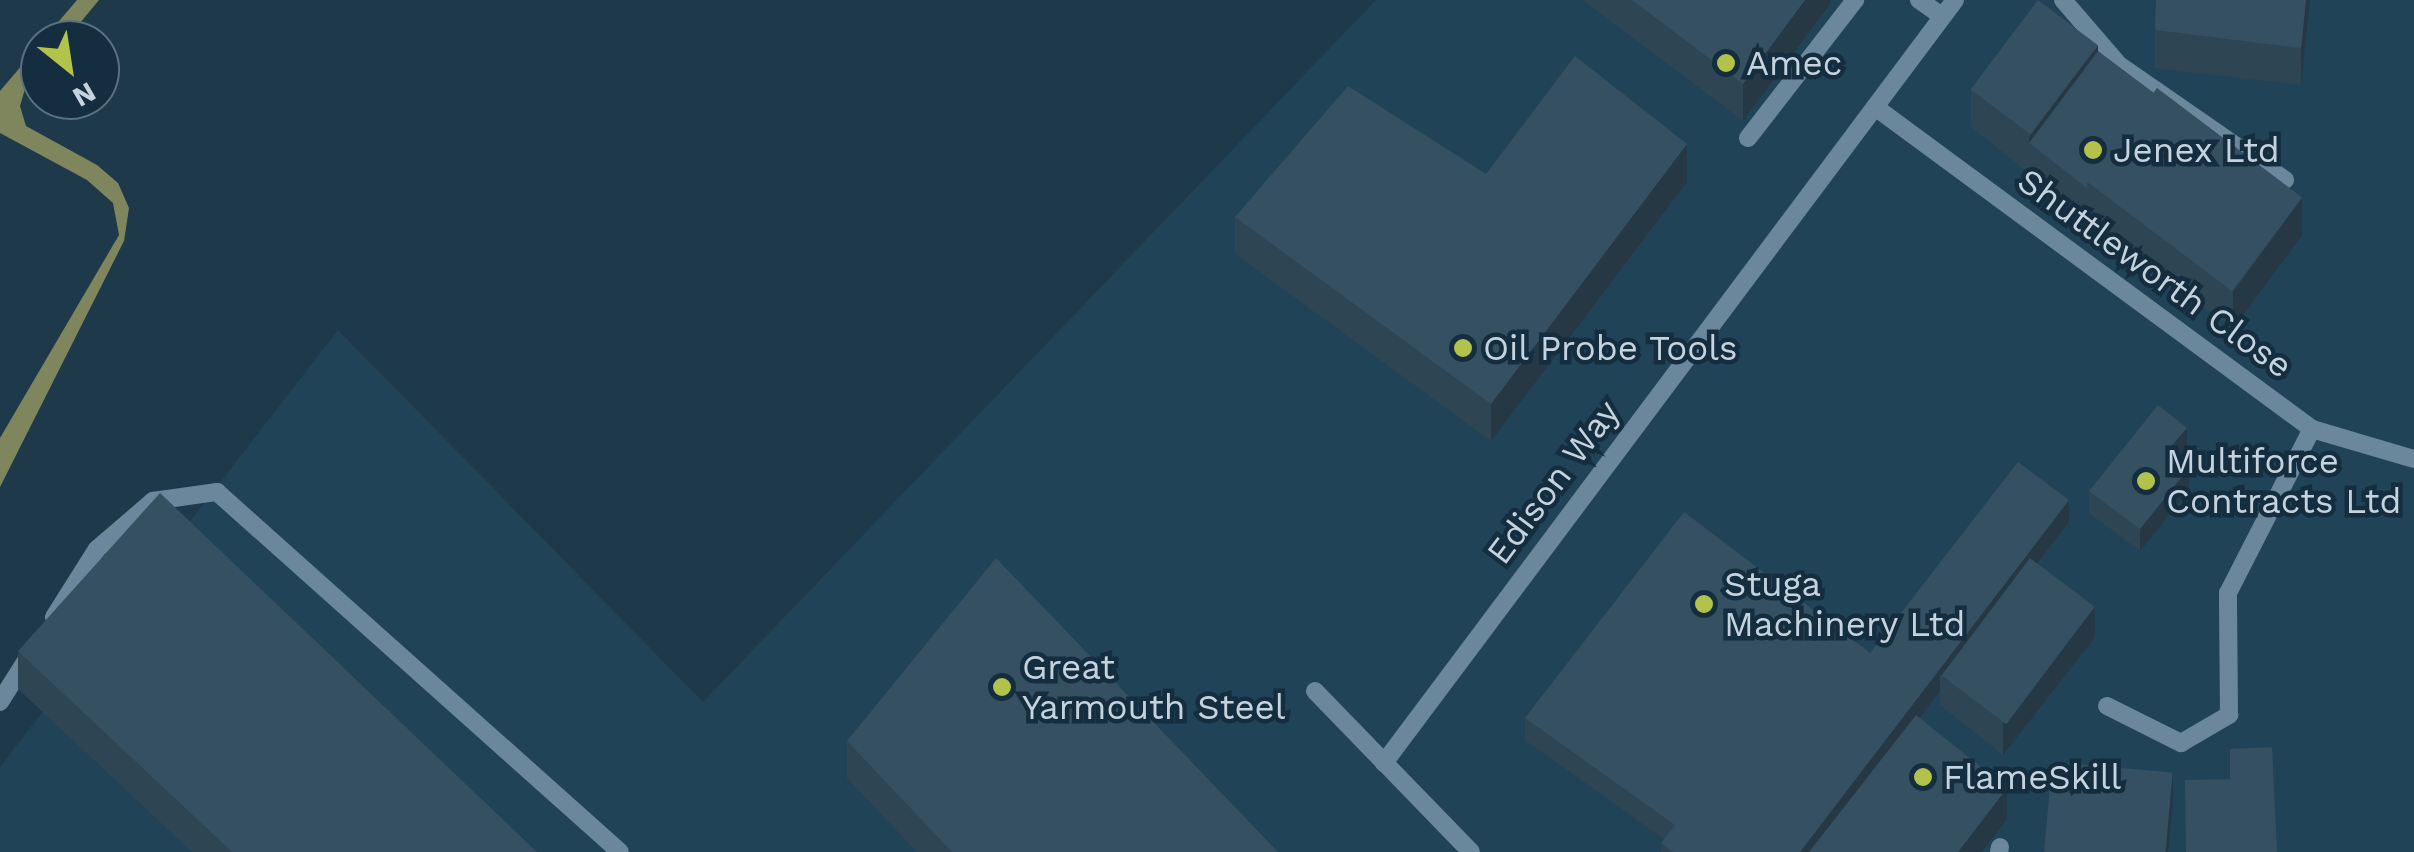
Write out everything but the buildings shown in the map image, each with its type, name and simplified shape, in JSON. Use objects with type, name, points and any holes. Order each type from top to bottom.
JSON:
[{"type":"street","points":[[1748,138],[1855,0]]},
{"type":"street","points":[[1919,0],[1942,16]]},
{"type":"street","name":"Edison Way","points":[[1384,763],[1956,0]]},
{"type":"street","points":[[2064,0],[2118,64],[2285,180]]},
{"type":"street","name":"Shuttleworth Close","points":[[1875,106],[2312,430],[2414,458]]},
{"type":"street","points":[[2107,706],[2181,743],[2229,716],[2228,593],[2312,430]]},
{"type":"street","points":[[0,702],[97,549],[153,501],[217,492],[620,852]]},
{"type":"street","points":[[1315,691],[1471,852]]},
{"type":"shaded area","points":[[77,0],[99,0],[82,20],[60,20]]},
{"type":"shaded area","points":[[1376,0],[2414,0],[2414,852],[0,852],[0,767],[338,330],[703,702]]},
{"type":"shaded area","points":[[20,68],[20,120],[97,165],[118,183],[129,208],[124,241],[0,487],[0,438],[119,235],[113,203],[87,180],[0,133],[0,91]]},
{"type":"place","name":"Amec","points":[[1726,63]]},
{"type":"place","name":"Jenex Ltd","points":[[2093,150]]},
{"type":"place","name":"Oil Probe Tools","points":[[1463,348]]},
{"type":"place","name":"Multiforce Contracts Ltd","points":[[2146,481]]},
{"type":"place","name":"Stuga Machinery Ltd","points":[[1704,604]]},
{"type":"place","name":"Great Yarmouth Steel","points":[[1002,687]]},
{"type":"place","name":"FlameSkill","points":[[1923,777]]}]
